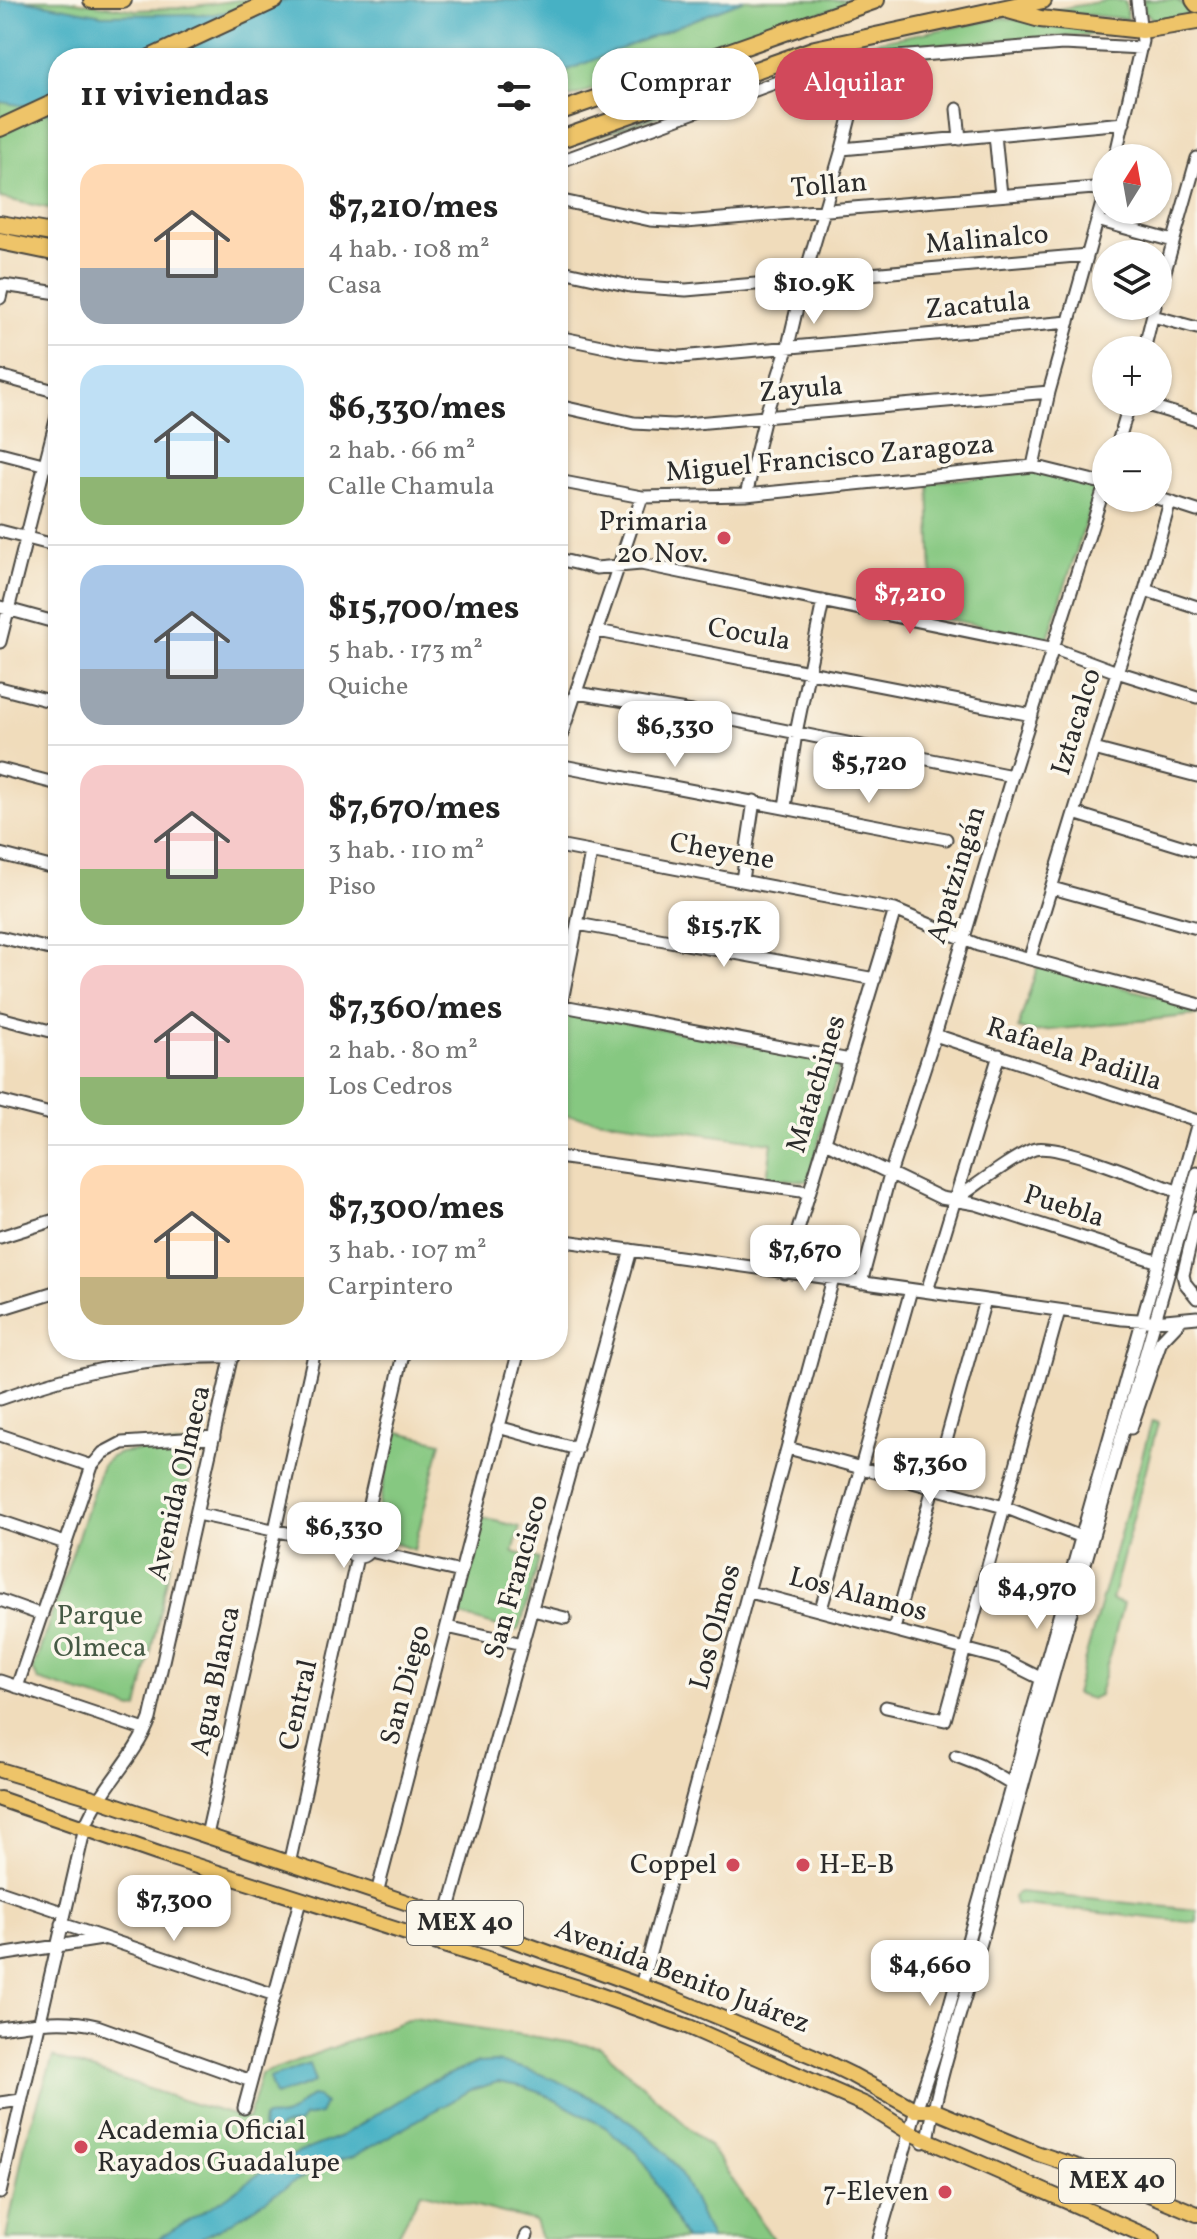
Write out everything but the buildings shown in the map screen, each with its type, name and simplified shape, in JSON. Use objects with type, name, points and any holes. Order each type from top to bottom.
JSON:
[{"type":"highway","points":[[92,0],[123,0]]},
{"type":"highway","points":[[172,48],[275,0]]},
{"type":"highway","points":[[568,108],[876,0]]},
{"type":"highway","points":[[568,136],[815,49],[1043,0]]},
{"type":"highway","points":[[1001,8],[1040,19],[1142,30],[1197,21]]},
{"type":"highway","points":[[0,128],[48,106]]},
{"type":"highway","points":[[0,224],[48,232]]},
{"type":"highway","points":[[0,241],[48,251]]},
{"type":"main road","name":"Avenida Benito Juárez","points":[[0,1770],[207,1835],[641,1986],[801,2051],[916,2110],[933,2110],[1197,2214]]},
{"type":"main road","name":"Avenida Benito Juárez","points":[[0,1799],[300,1901],[585,1990],[724,2042],[866,2105],[908,2139],[928,2140],[1153,2239]]},
{"type":"main road","points":[[585,1990],[641,1986]]},
{"type":"street","points":[[1119,144],[1141,48],[1142,30],[1137,0]]},
{"type":"street","points":[[933,53],[1063,44],[1141,48]]},
{"type":"street","points":[[568,158],[775,81]]},
{"type":"street","points":[[957,109],[960,139]]},
{"type":"street","points":[[746,495],[765,417],[788,346],[849,120]]},
{"type":"street","points":[[842,149],[1124,123]]},
{"type":"street","points":[[995,135],[1001,195]]},
{"type":"street","points":[[1172,245],[1197,158]]},
{"type":"street","name":"Tollan","points":[[568,202],[650,220],[685,222],[1092,189]]},
{"type":"street","points":[[1033,466],[1049,392],[1096,224]]},
{"type":"street","points":[[1111,224],[1173,241]]},
{"type":"street","name":"Malinalco","points":[[568,272],[667,291],[803,282],[1087,255]]},
{"type":"street","points":[[0,298],[3,285],[48,292]]},
{"type":"street","points":[[1172,318],[1197,328]]},
{"type":"street","name":"Zacatula","points":[[568,339],[666,356],[1069,322]]},
{"type":"street","points":[[0,376],[48,389]]},
{"type":"street","name":"Zayula","points":[[568,408],[655,425],[1049,392]]},
{"type":"street","points":[[1172,412],[1197,420]]},
{"type":"street","points":[[0,642],[4,608],[48,449]]},
{"type":"street","points":[[0,453],[48,465]]},
{"type":"street","name":"Miguel Francisco Zaragoza","points":[[568,483],[642,497],[746,495],[1033,466],[1092,480]]},
{"type":"street","points":[[568,718],[642,497]]},
{"type":"street","points":[[1172,503],[1197,511]]},
{"type":"street","name":"Apatzingán","points":[[861,1283],[890,1174],[1097,512]]},
{"type":"street","name":"Iztacalco","points":[[1030,957],[1167,512]]},
{"type":"street","points":[[0,531],[48,543]]},
{"type":"street","points":[[568,561],[596,568],[641,564],[1055,649],[1197,697]]},
{"type":"street","points":[[1145,590],[1197,607]]},
{"type":"street","points":[[785,807],[796,733],[823,601]]},
{"type":"street","points":[[4,608],[48,620]]},
{"type":"street","name":"Cocula","points":[[598,631],[1032,715]]},
{"type":"street","points":[[0,688],[48,700]]},
{"type":"street","points":[[577,693],[1012,776]]},
{"type":"street","points":[[1094,749],[1197,776]]},
{"type":"street","points":[[568,767],[946,839]]},
{"type":"street","points":[[0,769],[48,781]]},
{"type":"street","points":[[742,880],[754,801]]},
{"type":"street","points":[[1074,813],[1197,851]]},
{"type":"street","name":"Cheyene","points":[[568,848],[895,910],[963,939],[1197,1004]]},
{"type":"street","points":[[568,969],[591,853]]},
{"type":"street","points":[[0,854],[48,866]]},
{"type":"street","points":[[1052,888],[1197,928]]},
{"type":"street","name":"Matachines","points":[[785,1273],[895,910]]},
{"type":"street","points":[[578,924],[875,979]]},
{"type":"street","points":[[0,937],[48,949]]},
{"type":"street","points":[[568,1007],[850,1060]]},
{"type":"street","points":[[0,1018],[48,1030]]},
{"type":"street","name":"Rafaela Padilla","points":[[935,1035],[1197,1123]]},
{"type":"street","points":[[927,1291],[999,1055]]},
{"type":"street","points":[[0,1101],[48,1113]]},
{"type":"street","points":[[1003,1814],[1197,1123]]},
{"type":"street","name":"Puebla","points":[[825,1142],[930,1194],[976,1204],[1159,1262]]},
{"type":"street","points":[[955,1200],[1038,1148],[1063,1151],[1179,1192]]},
{"type":"street","points":[[568,1158],[808,1192]]},
{"type":"street","points":[[928,2140],[933,2110],[1197,1173]]},
{"type":"street","points":[[1197,1217],[1183,1275],[1185,1283],[1197,1298]]},
{"type":"street","points":[[0,1237],[48,1222]]},
{"type":"street","points":[[568,1241],[1141,1321],[1197,1317]]},
{"type":"street","name":"San Francisco","points":[[447,1916],[631,1250]]},
{"type":"street","name":"Los Olmos","points":[[641,1986],[833,1279]]},
{"type":"street","points":[[821,1609],[911,1290]]},
{"type":"street","points":[[0,1309],[48,1294]]},
{"type":"street","points":[[894,1629],[985,1300]]},
{"type":"street","points":[[886,1707],[945,1720],[1059,1311]]},
{"type":"street","points":[[1117,1455],[1140,1405],[1161,1341],[1182,1319]]},
{"type":"street","points":[[0,1399],[48,1381],[114,1366],[165,1360]]},
{"type":"street","name":"Avenida Olmeca","points":[[0,2193],[85,1827],[97,1799],[145,1730],[154,1705],[231,1360]]},
{"type":"street","name":"Agua Blanca","points":[[207,1835],[313,1360]]},
{"type":"street","points":[[362,1534],[402,1360]]},
{"type":"street","name":"San Diego","points":[[377,1893],[516,1360]]},
{"type":"street","points":[[498,1427],[577,1449]]},
{"type":"street","points":[[0,1435],[92,1466]]},
{"type":"street","points":[[17,1687],[92,1466],[103,1453],[122,1443],[214,1437]]},
{"type":"street","points":[[788,1448],[1004,1507],[1081,1537]]},
{"type":"street","points":[[197,1514],[348,1546]]},
{"type":"street","points":[[0,1521],[65,1543]]},
{"type":"street","points":[[362,1534],[369,1539],[370,1551],[357,1557],[349,1551],[353,1536],[362,1534]]},
{"type":"street","points":[[370,1551],[461,1572]]},
{"type":"street","name":"Central","points":[[289,1864],[357,1557]]},
{"type":"street","name":"Los Alamos","points":[[750,1592],[1002,1659],[1042,1679]]},
{"type":"street","points":[[0,1600],[42,1615]]},
{"type":"street","points":[[533,1610],[565,1618]]},
{"type":"street","points":[[447,1627],[523,1644]]},
{"type":"street","points":[[0,1681],[145,1730]]},
{"type":"street","points":[[956,1756],[979,1765],[1011,1784]]},
{"type":"street","points":[[879,2239],[941,2036],[1005,1807],[1008,1814],[1004,1855]]},
{"type":"street","points":[[0,1891],[105,1939],[275,1995]]},
{"type":"street","points":[[244,2108],[300,1901]]},
{"type":"street","points":[[0,1955],[105,1939]]},
{"type":"street","points":[[0,2028],[59,2020],[97,2026],[251,2081]]},
{"type":"street","points":[[0,2103],[21,2100]]},
{"type":"green space","points":[[0,0],[65,0],[136,10],[240,0],[859,0],[716,48],[592,48],[592,90],[568,98],[568,48],[48,48],[48,208],[0,198]]},
{"type":"green space","points":[[1109,0],[1125,1],[1128,19],[1048,11]]},
{"type":"green space","points":[[1143,0],[1176,0],[1197,11],[1197,14],[1153,20],[1144,10]]},
{"type":"green space","points":[[1003,18],[1131,32],[887,48],[842,48]]},
{"type":"green space","points":[[775,71],[775,77],[759,83],[759,76]]},
{"type":"green space","points":[[640,120],[648,120],[568,147]]},
{"type":"green space","points":[[1037,472],[1092,487],[1092,503],[1049,635],[1045,639],[933,616],[929,482]]},
{"type":"green space","points":[[1038,965],[1197,1007],[1197,1015],[1032,1032],[1018,1028]]},
{"type":"green space","points":[[568,1012],[841,1062],[808,1181],[767,1178],[772,1143],[568,1115]]},
{"type":"green space","points":[[1152,1421],[1158,1423],[1112,1600],[1123,1604],[1099,1695],[1091,1699],[1075,1694]]},
{"type":"green space","points":[[395,1431],[441,1442],[414,1550],[385,1540],[375,1524]]},
{"type":"green space","name":"Parque Olmeca","points":[[195,1443],[196,1452],[138,1708],[38,1680],[33,1670],[102,1465],[120,1453]]},
{"type":"green space","points":[[483,1518],[520,1527],[513,1552],[539,1559],[520,1628],[515,1631],[462,1616],[459,1611]]},
{"type":"green space","points":[[1019,1892],[1197,1910],[1197,1923],[1015,1904],[1013,1897]]},
{"type":"green space","points":[[413,2018],[600,2047],[710,2147],[773,2239],[541,2239],[535,2221],[421,2192],[396,2239],[340,2235],[307,2239],[6,2239],[25,2142],[53,2057],[248,2119],[261,2074]]},
{"type":"water","points":[[0,0],[23,0],[102,15],[214,14],[290,0],[744,0],[623,48],[592,48],[592,60],[568,70],[568,48],[48,48],[48,113],[0,102]]},
{"type":"water","points":[[495,2062],[540,2074],[589,2096],[653,2140],[680,2173],[711,2239],[685,2239],[647,2166],[637,2153],[605,2127],[542,2093],[498,2082],[471,2090],[354,2156],[333,2162],[292,2183],[232,2222],[199,2239],[158,2239],[269,2167],[341,2136],[428,2083],[477,2063]]},
{"type":"water","points":[[309,2064],[315,2082],[275,2096],[269,2078]]},
{"type":"water","points":[[311,2096],[318,2097],[325,2104],[320,2114],[304,2117],[298,2124],[282,2126],[271,2133],[262,2128],[263,2118],[287,2115]]},
{"type":"place","name":"Primaria 20 Nov.","points":[[724,538]]},
{"type":"place","name":"Coppel","points":[[733,1865]]},
{"type":"place","name":"H-E-B","points":[[803,1865]]},
{"type":"place","name":"Academia Oficial Rayados Guadalupe","points":[[81,2147]]},
{"type":"place","name":"7-Eleven","points":[[945,2192]]}]
